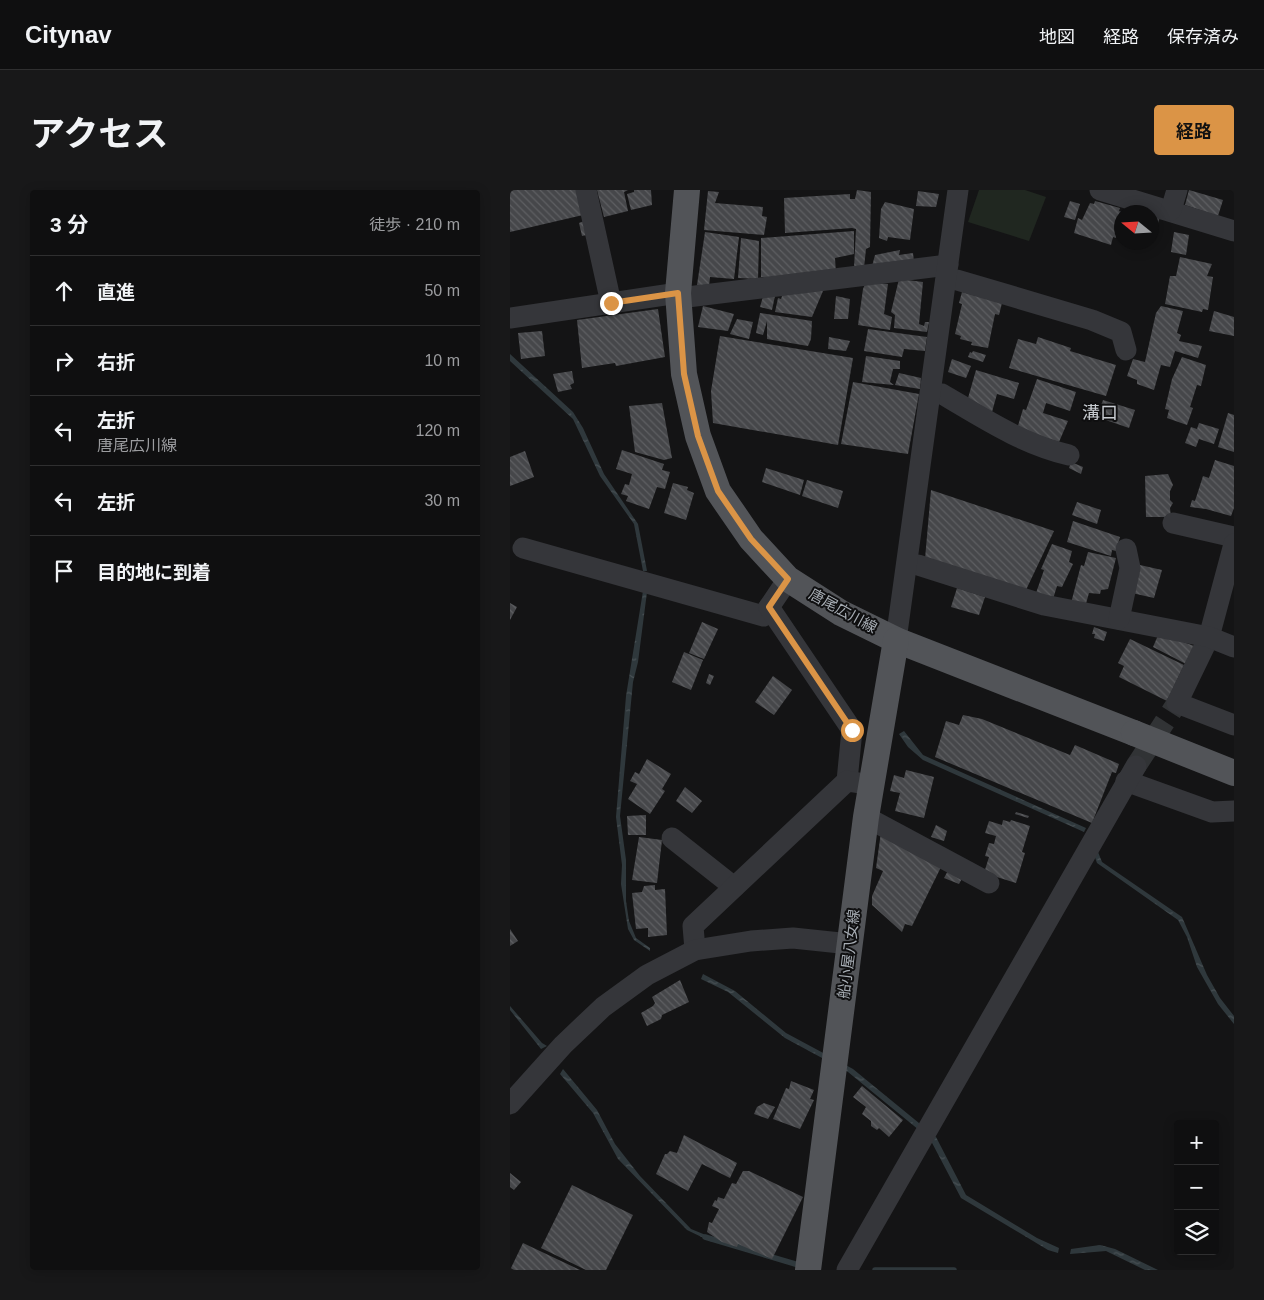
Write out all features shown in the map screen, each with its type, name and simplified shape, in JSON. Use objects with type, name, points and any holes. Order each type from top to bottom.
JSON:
[{"type":"main road","name":"唐尾広川線","points":[[687,190],[678,296],[684,374],[698,436],[718,491],[751,539],[788,579],[841,613],[896,640],[1234,773]]},
{"type":"main road","name":"船小屋八女線","points":[[808,1270],[866,817],[859,783],[896,640]]},
{"type":"street","points":[[586,190],[611,303]]},
{"type":"street","points":[[896,640],[952,272],[958,190]]},
{"type":"street","points":[[1100,190],[1174,200],[1234,231]]},
{"type":"street","points":[[510,318],[611,303],[678,296],[952,272],[1092,320],[1121,332],[1126,350]]},
{"type":"street","points":[[942,394],[1023,441],[1046,450],[1069,455]]},
{"type":"street","points":[[1173,523],[1234,537]]},
{"type":"street","points":[[1234,544],[1209,636],[1178,703],[1234,725]]},
{"type":"street","points":[[523,548],[763,616],[788,579]]},
{"type":"street","points":[[1119,620],[1130,568],[1126,549]]},
{"type":"street","points":[[918,565],[1044,605],[1209,636],[1234,647]]},
{"type":"street","points":[[695,950],[693,926],[734,888],[859,783],[852,730],[769,607]]},
{"type":"street","points":[[847,1270],[1131,774],[1212,812],[1234,811]]},
{"type":"street","points":[[866,817],[989,883]]},
{"type":"street","points":[[672,838],[734,888]]},
{"type":"street","points":[[510,1104],[563,1045],[603,1007],[648,975],[695,950],[751,941],[793,938],[850,944]]},
{"type":"shaded area","points":[[979,190],[1025,190],[1046,197],[1029,241],[968,222]]},
{"type":"water","points":[[510,354],[573,412],[583,428],[604,474],[638,524],[647,571],[643,571],[634,524],[600,476],[573,419],[510,361]]},
{"type":"water","points":[[643,591],[647,592],[638,662],[633,682],[620,816],[626,860],[626,901],[629,921],[636,938],[650,948],[650,951],[634,940],[628,929],[621,884],[622,865],[616,817],[626,696]]},
{"type":"water","points":[[904,731],[923,755],[1086,828],[1084,832],[923,760],[908,747],[899,734]]},
{"type":"water","points":[[1096,847],[1102,862],[1182,917],[1207,975],[1220,998],[1234,1016],[1234,1024],[1218,1004],[1197,967],[1187,937],[1178,920],[1097,863],[1092,849]]},
{"type":"water","points":[[703,974],[735,991],[786,1033],[853,1069],[936,1137],[966,1195],[1037,1238],[1059,1248],[1058,1253],[1048,1250],[961,1198],[930,1139],[848,1072],[785,1038],[728,992],[701,979]]},
{"type":"water","points":[[510,1006],[542,1043],[547,1046],[541,1049],[510,1010]]},
{"type":"water","points":[[563,1069],[597,1110],[615,1144],[640,1176],[691,1229],[713,1238],[712,1242],[687,1230],[618,1159],[593,1113],[560,1074]]},
{"type":"water","points":[[1100,1245],[1115,1249],[1158,1270],[1145,1270],[1106,1251],[1070,1254],[1071,1249]]},
{"type":"building","points":[[510,190],[578,190],[583,215],[510,232]]},
{"type":"building","points":[[597,190],[628,190],[624,192],[628,211],[604,217]]},
{"type":"building","points":[[634,190],[651,190],[652,205],[631,210],[627,194],[634,192]]},
{"type":"building","points":[[857,190],[871,192],[870,247],[866,249],[864,268],[854,268],[856,229],[785,233],[784,198],[850,194],[850,199],[855,199]]},
{"type":"building","points":[[1189,190],[1223,200],[1218,216],[1185,205]]},
{"type":"building","points":[[708,191],[719,192],[715,203],[763,207],[762,216],[767,217],[764,235],[704,230]]},
{"type":"building","points":[[918,191],[939,194],[936,207],[916,206]]},
{"type":"building","points":[[1070,201],[1080,204],[1075,220],[1064,217]]},
{"type":"building","points":[[1095,201],[1114,206],[1114,237],[1111,245],[1074,233],[1078,218],[1082,220],[1090,203],[1094,204]]},
{"type":"building","points":[[885,202],[914,209],[910,240],[888,237],[887,241],[879,238],[881,209]]},
{"type":"building","points":[[584,221],[587,235],[582,236],[579,223]]},
{"type":"building","points":[[854,231],[854,254],[835,258],[836,273],[797,277],[761,277],[761,238]]},
{"type":"building","points":[[705,232],[739,237],[734,279],[710,277],[709,287],[697,285]]},
{"type":"building","points":[[1174,232],[1189,235],[1186,255],[1171,252]]},
{"type":"building","points":[[741,238],[759,241],[758,279],[738,278]]},
{"type":"building","points":[[900,250],[899,255],[913,253],[914,262],[871,270],[875,255]]},
{"type":"building","points":[[1180,257],[1212,264],[1207,276],[1213,277],[1208,310],[1203,309],[1202,312],[1165,304],[1170,276],[1176,276]]},
{"type":"building","points":[[899,279],[923,282],[919,324],[924,326],[925,322],[929,322],[927,332],[894,328],[895,315],[891,312]]},
{"type":"building","points":[[866,282],[888,284],[884,314],[892,317],[890,330],[858,325],[863,289]]},
{"type":"building","points":[[806,287],[823,291],[812,317],[775,312],[778,298],[781,299],[783,293]]},
{"type":"building","points":[[962,292],[1002,303],[999,315],[995,314],[988,348],[971,345],[972,342],[960,339],[961,336],[955,334],[962,304],[959,303]]},
{"type":"building","points":[[764,293],[775,296],[772,310],[760,307]]},
{"type":"building","points":[[836,296],[850,299],[848,319],[834,319]]},
{"type":"building","points":[[703,306],[734,314],[728,331],[698,327]]},
{"type":"building","points":[[1161,306],[1183,311],[1177,333],[1181,335],[1179,341],[1202,346],[1198,358],[1175,351],[1170,367],[1161,365],[1154,390],[1137,384],[1137,380],[1127,376],[1133,359],[1145,362],[1156,313]]},
{"type":"building","points":[[658,309],[665,357],[616,366],[615,363],[582,368],[577,320]]},
{"type":"building","points":[[1214,311],[1234,317],[1234,336],[1209,331]]},
{"type":"building","points":[[760,313],[812,321],[811,339],[808,346],[767,339],[767,321],[763,335],[756,333]]},
{"type":"building","points":[[737,319],[753,322],[749,339],[730,334]]},
{"type":"building","points":[[868,329],[927,337],[925,351],[904,349],[902,357],[864,351]]},
{"type":"building","points":[[542,331],[545,356],[521,359],[518,333]]},
{"type":"building","points":[[720,336],[853,358],[838,445],[713,423],[711,391]]},
{"type":"building","points":[[829,337],[850,341],[846,351],[828,349]]},
{"type":"building","points":[[1038,337],[1071,348],[1070,351],[1116,365],[1106,396],[1009,368],[1018,339],[1036,344]]},
{"type":"building","points":[[973,351],[986,355],[983,362],[968,357],[970,352],[972,353]]},
{"type":"building","points":[[866,356],[900,361],[900,369],[893,369],[890,382],[894,385],[862,382]]},
{"type":"building","points":[[1182,357],[1206,365],[1201,386],[1197,385],[1190,407],[1193,408],[1187,425],[1167,418],[1169,410],[1165,409],[1172,379]]},
{"type":"building","points":[[952,359],[971,366],[966,378],[948,372]]},
{"type":"building","points":[[976,370],[1019,383],[1014,399],[997,394],[992,412],[966,405]]},
{"type":"building","points":[[572,371],[574,383],[570,385],[572,389],[558,392],[553,374]]},
{"type":"building","points":[[899,373],[921,378],[920,389],[895,385]]},
{"type":"building","points":[[1037,379],[1076,392],[1070,411],[1046,403],[1043,413],[1068,421],[1059,442],[1017,429],[1023,409],[1026,410]]},
{"type":"building","points":[[853,382],[919,394],[908,454],[841,444]]},
{"type":"building","points":[[1103,400],[1135,410],[1129,428],[1097,417]]},
{"type":"building","points":[[662,403],[672,458],[664,460],[635,452],[629,406]]},
{"type":"building","points":[[1228,413],[1234,415],[1234,452],[1218,447]]},
{"type":"building","points":[[1199,423],[1219,429],[1214,444],[1199,439],[1196,447],[1185,443],[1191,427],[1197,429]]},
{"type":"building","points":[[622,450],[664,464],[662,470],[670,472],[665,489],[657,487],[649,509],[626,501],[628,496],[621,494],[625,484],[629,485],[632,474],[616,469]]},
{"type":"building","points":[[525,451],[534,477],[510,486],[510,457]]},
{"type":"building","points":[[1215,460],[1234,466],[1234,508],[1231,516],[1190,507],[1192,500],[1195,501],[1203,476],[1209,478]]},
{"type":"building","points":[[1071,462],[1083,467],[1081,474],[1069,468]]},
{"type":"building","points":[[766,468],[804,480],[800,495],[762,482]]},
{"type":"building","points":[[1168,474],[1173,485],[1170,491],[1170,500],[1173,503],[1170,508],[1171,517],[1146,517],[1145,476]]},
{"type":"building","points":[[807,480],[843,491],[838,508],[802,496]]},
{"type":"building","points":[[673,483],[688,487],[687,490],[694,493],[686,520],[664,513]]},
{"type":"building","points":[[931,490],[1054,531],[1025,592],[925,559]]},
{"type":"building","points":[[1077,502],[1101,510],[1097,524],[1072,515]]},
{"type":"building","points":[[1073,521],[1120,537],[1116,551],[1112,550],[1111,556],[1067,542]]},
{"type":"building","points":[[1052,544],[1072,551],[1069,562],[1073,564],[1062,587],[1057,586],[1053,599],[1036,593],[1044,570],[1041,569]]},
{"type":"building","points":[[1088,552],[1116,558],[1108,589],[1101,590],[1100,594],[1089,593],[1085,607],[1071,603],[1081,565],[1084,566]]},
{"type":"building","points":[[1140,565],[1162,570],[1154,598],[1132,593]]},
{"type":"building","points":[[957,588],[985,597],[979,615],[951,607]]},
{"type":"building","points":[[510,603],[517,607],[510,620]]},
{"type":"building","points":[[702,622],[718,629],[704,659],[689,653]]},
{"type":"building","points":[[1094,627],[1107,632],[1104,641],[1094,638],[1095,634],[1092,634]]},
{"type":"building","points":[[1159,633],[1194,646],[1186,664],[1153,647]]},
{"type":"building","points":[[1130,639],[1184,665],[1167,701],[1119,677],[1124,666],[1118,663]]},
{"type":"building","points":[[684,652],[703,660],[691,690],[672,682]]},
{"type":"building","points":[[709,674],[714,676],[710,685],[706,683]]},
{"type":"building","points":[[773,676],[792,690],[774,715],[755,702]]},
{"type":"building","points":[[963,715],[982,719],[1070,755],[1075,745],[1119,764],[1116,773],[1112,772],[1092,823],[935,757],[946,721],[959,725]]},
{"type":"building","points":[[647,759],[671,774],[662,789],[665,791],[650,814],[628,799],[637,784],[630,781],[635,772],[639,774]]},
{"type":"building","points":[[906,770],[934,777],[924,818],[895,811],[900,793],[890,791],[894,775],[904,778]]},
{"type":"building","points":[[685,787],[702,801],[692,813],[676,801]]},
{"type":"building","points":[[1016,812],[1029,816],[1028,818],[1015,814]]},
{"type":"building","points":[[646,815],[646,835],[628,835],[627,816]]},
{"type":"building","points":[[1003,820],[1010,822],[1011,820],[1030,826],[1022,852],[1025,853],[1016,883],[984,873],[989,857],[985,856],[989,843],[994,844],[996,836],[985,833],[989,821],[1002,825]]},
{"type":"building","points":[[936,825],[947,831],[944,841],[931,837]]},
{"type":"building","points":[[881,832],[943,863],[912,926],[905,924],[902,932],[872,905],[872,896],[883,871],[876,868]]},
{"type":"building","points":[[639,837],[662,840],[657,883],[632,880]]},
{"type":"building","points":[[951,865],[965,873],[959,884],[944,878]]},
{"type":"building","points":[[655,885],[655,890],[665,889],[667,935],[648,937],[648,928],[636,929],[632,893],[642,892],[644,886]]},
{"type":"building","points":[[510,929],[518,941],[510,946]]},
{"type":"building","points":[[680,980],[689,1002],[662,1015],[661,1019],[647,1026],[641,1013],[653,1006],[655,1003],[652,997]]},
{"type":"building","points":[[791,1081],[814,1090],[810,1099],[814,1100],[800,1129],[773,1119],[786,1088],[789,1089]]},
{"type":"building","points":[[862,1086],[903,1120],[889,1137],[879,1128],[877,1130],[871,1126],[871,1121],[862,1114],[866,1107],[853,1097]]},
{"type":"building","points":[[764,1103],[775,1107],[768,1119],[754,1114],[757,1107]]},
{"type":"building","points":[[684,1135],[737,1163],[730,1178],[702,1164],[688,1191],[656,1174],[665,1154],[670,1151],[677,1153]]},
{"type":"building","points":[[743,1171],[749,1171],[803,1197],[772,1259],[738,1244],[737,1247],[722,1242],[707,1232],[709,1222],[712,1223],[719,1209],[712,1206],[715,1200],[717,1201],[718,1197],[724,1199],[732,1183],[736,1184]]},
{"type":"building","points":[[510,1173],[521,1182],[514,1190],[510,1187]]},
{"type":"building","points":[[572,1185],[633,1215],[606,1270],[586,1270],[541,1248]]},
{"type":"building","points":[[523,1243],[580,1270],[510,1270]]},
{"type":"waterway","points":[[705,1237],[802,1266]]},
{"type":"waterway","points":[[875,1270],[954,1270]]},
{"type":"tunnel","points":[[1136,766],[1177,703]]},
{"type":"district","name":"溝口","points":[[1100,413]]},
{"type":"route","points":[[611,303],[678,293],[684,374],[698,436],[718,491],[751,539],[788,579],[769,607],[852,730]]}]
